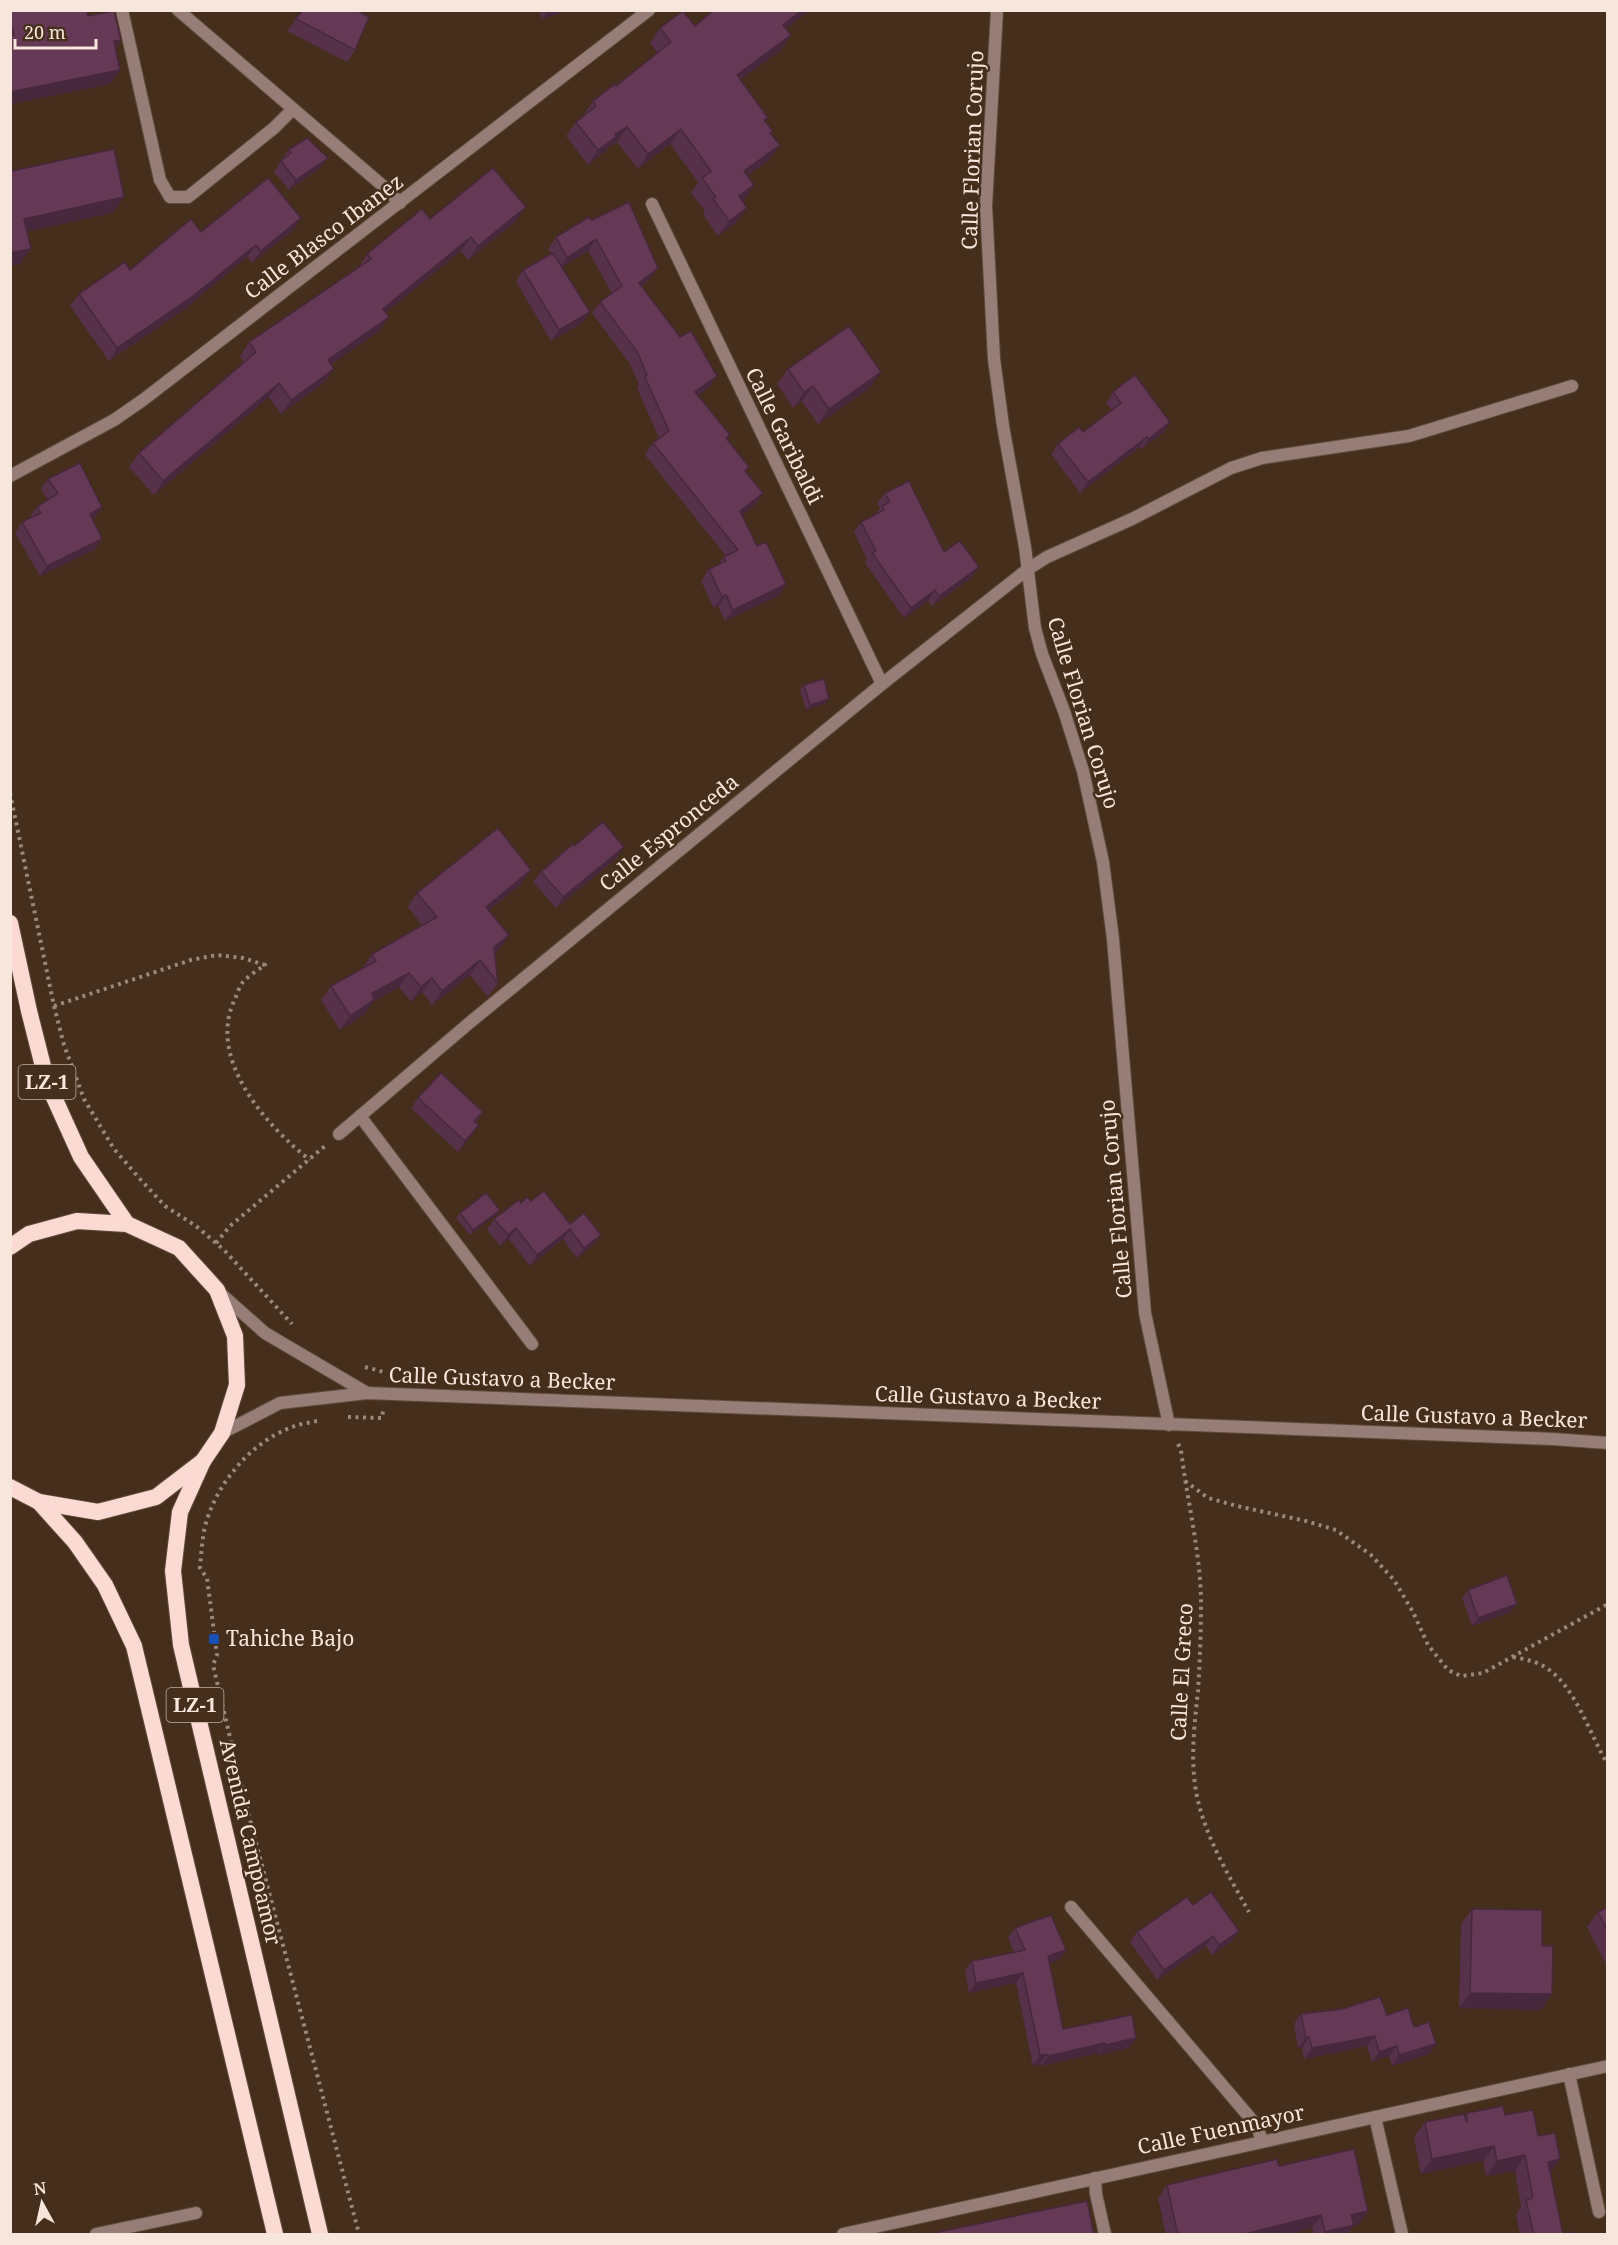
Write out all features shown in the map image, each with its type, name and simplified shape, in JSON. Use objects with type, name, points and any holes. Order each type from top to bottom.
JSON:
[{"type":"highway","name":"LZ-1","points":[[10,923],[28,1011],[47,1082],[81,1157],[127,1224]]},
{"type":"highway","name":"LZ-1","points":[[10,1247],[29,1234],[77,1221],[127,1224],[179,1248],[217,1290],[235,1336],[237,1376],[237,1385],[222,1432],[203,1461],[156,1497],[98,1512],[39,1502],[10,1487]]},
{"type":"highway","name":"Avenida Campoamor","points":[[203,1461],[180,1512],[173,1571],[181,1645],[320,2235]]},
{"type":"highway","name":"LZ-1","points":[[39,1502],[75,1542],[105,1585],[134,1646],[275,2235]]},
{"type":"street","points":[[122,10],[160,180],[170,197],[188,197],[274,128],[292,110]]},
{"type":"street","points":[[178,10],[400,203]]},
{"type":"street","name":"Calle Blasco Ibanez","points":[[10,476],[114,420],[143,400],[649,10]]},
{"type":"street","name":"Calle Florian Corujo","points":[[997,10],[986,206],[994,359],[1003,426],[1028,569],[1035,628],[1083,771],[1103,862],[1113,939],[1145,1313],[1168,1425]]},
{"type":"street","name":"Calle Garibaldi","points":[[652,204],[882,684]]},
{"type":"street","name":"Calle Espronceda","points":[[339,1134],[468,1024],[882,684],[1028,569],[1047,557],[1132,519],[1206,480],[1252,461],[1409,436],[1572,386]]},
{"type":"street","points":[[360,1116],[532,1344]]},
{"type":"street","name":"Calle Gustavo a Becker","points":[[217,1290],[265,1333],[367,1393]]},
{"type":"street","name":"Calle Gustavo a Becker","points":[[222,1432],[280,1403],[367,1393],[1608,1443]]},
{"type":"street","points":[[1071,1907],[1257,2126],[1262,2141]]},
{"type":"street","name":"Calle Fuenmayor","points":[[843,2235],[866,2232],[1095,2178],[1608,2066]]},
{"type":"street","points":[[1569,2074],[1599,2212]]},
{"type":"street","points":[[1375,2116],[1402,2235]]},
{"type":"street","points":[[1095,2178],[1105,2235]]},
{"type":"street","points":[[96,2235],[196,2213]]},
{"type":"path","points":[[10,793],[54,1006],[64,1045],[84,1099],[114,1149],[165,1206],[196,1226],[216,1243],[297,1329]]},
{"type":"path","points":[[54,1006],[191,960],[218,955],[243,958],[265,965],[243,982],[229,1011],[228,1046],[239,1080],[268,1121],[291,1145],[310,1160]]},
{"type":"path","points":[[216,1243],[230,1226],[339,1134]]},
{"type":"path","points":[[359,1365],[388,1373]]},
{"type":"path","points":[[339,1418],[382,1418]]},
{"type":"path","points":[[320,1420],[290,1428],[263,1442],[226,1481],[213,1506],[205,1529],[200,1568],[207,1578],[218,1655],[213,1665],[244,1797],[359,2235]]},
{"type":"path","name":"Calle El Greco","points":[[1168,1425],[1180,1450],[1201,1597],[1201,1641],[1193,1743],[1194,1777],[1199,1805],[1208,1829],[1225,1869],[1250,1912]]},
{"type":"path","points":[[1185,1481],[1208,1498],[1297,1518],[1336,1530],[1371,1555],[1394,1580],[1413,1612],[1428,1645],[1449,1670],[1461,1676],[1483,1673],[1608,1604]]},
{"type":"path","points":[[1513,1657],[1546,1667],[1566,1686],[1608,1765]]},
{"type":"building","points":[[10,10],[86,10],[88,16],[114,11],[121,40],[114,41],[120,70],[10,92],[10,36],[14,35]]},
{"type":"building","points":[[303,10],[356,10],[369,17],[355,50],[296,19]]},
{"type":"building","points":[[714,10],[802,10],[783,25],[791,35],[737,75],[768,118],[764,120],[773,131],[770,133],[780,145],[744,171],[754,185],[739,196],[747,208],[729,221],[713,199],[716,197],[702,178],[711,171],[681,129],[648,154],[627,127],[615,134],[616,137],[598,150],[576,122],[596,106],[593,101],[615,84],[616,86],[671,42],[660,28],[683,11],[695,26]]},
{"type":"building","points":[[307,138],[328,158],[296,180],[281,161],[291,153],[288,150]]},
{"type":"building","points":[[114,149],[124,197],[24,219],[31,249],[10,253],[10,168],[12,171]]},
{"type":"building","points":[[493,168],[526,207],[478,246],[471,237],[383,309],[389,317],[328,360],[334,369],[291,400],[279,383],[163,481],[139,453],[256,352],[249,342],[371,259],[367,254],[422,209],[430,219]]},
{"type":"building","points":[[268,178],[301,218],[261,251],[256,245],[193,296],[117,348],[79,294],[125,262],[130,270],[191,219],[201,232]]},
{"type":"building","points":[[629,202],[658,268],[639,283],[680,337],[691,331],[717,376],[695,392],[730,435],[726,438],[749,467],[745,471],[763,493],[740,511],[757,546],[766,542],[786,584],[733,610],[726,595],[722,597],[709,569],[726,561],[724,557],[738,550],[653,443],[669,431],[645,377],[647,375],[638,353],[600,302],[622,286],[596,239],[567,258],[556,237],[589,217],[592,220]]},
{"type":"building","points":[[553,253],[590,312],[559,330],[523,270]]},
{"type":"building","points":[[849,326],[881,372],[829,409],[813,386],[804,392],[788,369]]},
{"type":"building","points":[[1135,375],[1170,422],[1088,482],[1058,444],[1079,427],[1083,432],[1121,403],[1113,392]]},
{"type":"building","points":[[80,463],[102,507],[90,514],[102,539],[47,566],[22,522],[41,513],[37,507],[58,493],[48,479]]},
{"type":"building","points":[[909,481],[944,552],[960,541],[979,567],[939,596],[935,590],[911,608],[872,553],[876,551],[861,522],[884,510],[882,506],[890,502],[885,493]]},
{"type":"building","points":[[824,679],[829,699],[810,705],[804,685]]},
{"type":"building","points":[[603,822],[624,847],[563,897],[541,872]]},
{"type":"building","points":[[498,828],[531,870],[486,907],[509,935],[494,947],[498,983],[480,960],[442,991],[432,978],[421,987],[409,973],[372,993],[374,1000],[350,1016],[331,986],[376,961],[372,954],[437,917],[417,893]]},
{"type":"building","points":[[441,1073],[483,1112],[474,1121],[479,1125],[465,1141],[418,1098]]},
{"type":"building","points":[[544,1191],[570,1224],[584,1213],[601,1235],[584,1248],[570,1229],[537,1255],[516,1228],[508,1235],[494,1219],[519,1200],[521,1203],[527,1197],[531,1201]]},
{"type":"building","points":[[486,1193],[500,1210],[473,1230],[460,1213]]},
{"type":"building","points":[[1507,1575],[1517,1604],[1478,1618],[1468,1590]]},
{"type":"building","points":[[1211,1892],[1239,1931],[1219,1945],[1213,1936],[1164,1970],[1137,1932],[1187,1897],[1193,1905]]},
{"type":"building","points":[[1608,1907],[1608,1931],[1598,1912]]},
{"type":"building","points":[[1472,1909],[1542,1910],[1542,1946],[1553,1946],[1552,1994],[1470,1993]]},
{"type":"building","points":[[1051,1915],[1066,1950],[1048,1956],[1063,2029],[1132,2015],[1136,2038],[1048,2056],[1047,2054],[1040,2055],[1023,1973],[976,1983],[972,1961],[1025,1950],[1015,1928]]},
{"type":"building","points":[[1380,1997],[1387,2015],[1408,2008],[1414,2027],[1429,2022],[1436,2044],[1399,2055],[1397,2046],[1379,2052],[1375,2036],[1312,2048],[1309,2037],[1306,2038],[1301,2014],[1342,2009]]},
{"type":"building","points":[[1503,2106],[1505,2115],[1533,2110],[1538,2136],[1555,2133],[1560,2159],[1548,2162],[1563,2234],[1574,2232],[1574,2235],[1534,2235],[1526,2200],[1533,2198],[1525,2155],[1497,2161],[1494,2146],[1432,2159],[1425,2122],[1464,2114],[1467,2123],[1467,2113]]},
{"type":"building","points":[[1354,2149],[1368,2211],[1351,2215],[1354,2225],[1325,2232],[1321,2215],[1241,2235],[1178,2235],[1167,2185],[1277,2159],[1279,2166]]},
{"type":"building","points":[[1087,2201],[1094,2235],[924,2235]]},
{"type":"place","name":"Tahiche Bajo","points":[[214,1639]]}]
